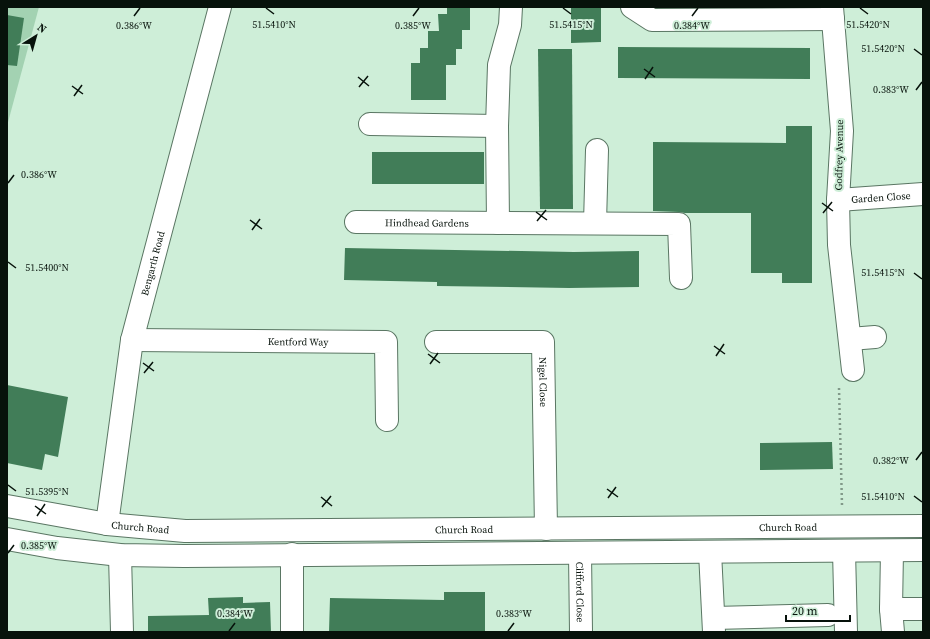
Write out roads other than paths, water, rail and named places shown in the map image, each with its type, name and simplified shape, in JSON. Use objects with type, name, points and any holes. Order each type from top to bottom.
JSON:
[{"type":"main road","name":"Bengarth Road","points":[[107,524],[132,340],[220,7]]},
{"type":"main road","points":[[498,223],[497,126],[499,65],[510,25],[511,7]]},
{"type":"main road","name":"Godfrey Avenue","points":[[632,7],[652,20],[748,13],[833,13],[842,132],[838,200],[839,245],[853,370]]},
{"type":"main road","points":[[370,124],[497,126]]},
{"type":"main road","points":[[595,223],[597,150]]},
{"type":"main road","name":"Garden Close","points":[[838,200],[923,194]]},
{"type":"main road","name":"Hindhead Gardens","points":[[356,222],[679,224],[681,278]]},
{"type":"main road","points":[[850,339],[875,337]]},
{"type":"main road","name":"Kentford Way","points":[[132,340],[386,342],[387,420]]},
{"type":"main road","name":"Nigel Close","points":[[436,342],[543,342],[546,529]]},
{"type":"main road","name":"Church Road","points":[[7,506],[107,524],[185,531],[221,532],[923,526]]},
{"type":"main road","points":[[7,539],[57,548],[120,563],[184,556],[292,554],[923,550]]},
{"type":"main road","points":[[844,551],[846,632]]},
{"type":"main road","points":[[892,551],[891,609],[893,632]]},
{"type":"main road","points":[[710,552],[714,625],[828,615]]},
{"type":"main road","name":"Clifford Close","points":[[580,553],[581,632]]},
{"type":"main road","points":[[292,554],[292,632]]},
{"type":"main road","points":[[120,563],[122,632]]},
{"type":"main road","points":[[891,609],[923,609]]}]
